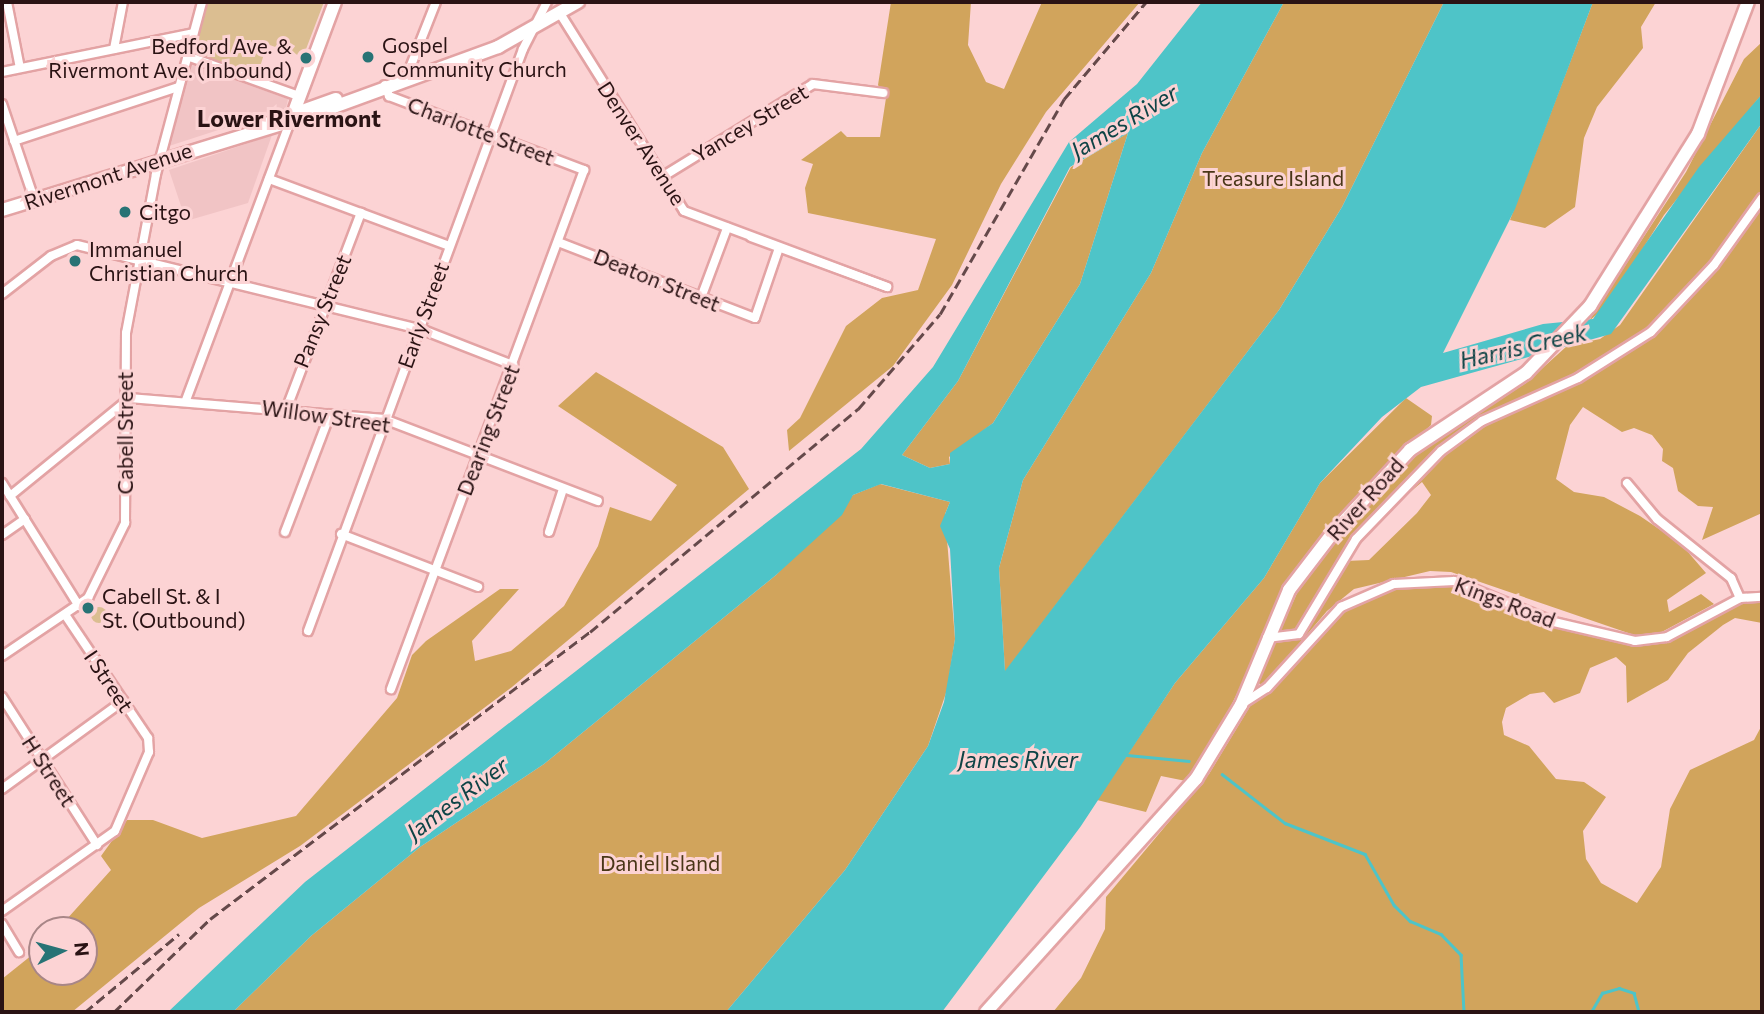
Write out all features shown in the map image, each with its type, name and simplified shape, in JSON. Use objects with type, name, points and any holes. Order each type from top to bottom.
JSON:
[{"type":"street","points":[[7,2],[20,68]]},
{"type":"street","points":[[114,49],[123,2]]},
{"type":"street","name":"Cabell Street","points":[[2,656],[79,606],[125,523],[125,333],[136,260],[177,87],[202,2]]},
{"type":"street","points":[[295,109],[335,2]]},
{"type":"street","points":[[406,78],[436,2]]},
{"type":"street","name":"Early Street","points":[[308,631],[341,534],[491,135],[532,32],[547,2]]},
{"type":"street","name":"Rivermont Avenue","points":[[254,129],[295,109],[385,85],[532,32],[578,2]]},
{"type":"street","name":"River Road","points":[[986,1012],[1167,814],[1241,705],[1267,638],[1298,575],[1387,472],[1425,438],[1536,364],[1581,317],[1698,134],[1748,2]]},
{"type":"street","name":"Denver Avenue","points":[[561,15],[684,211],[887,287],[778,251],[751,237]]},
{"type":"street","points":[[2,72],[193,33]]},
{"type":"street","points":[[187,56],[299,96]]},
{"type":"street","name":"Yancey Street","points":[[662,177],[813,83],[883,93]]},
{"type":"street","name":"Charlotte Street","points":[[385,85],[389,96],[584,170]]},
{"type":"street","points":[[15,141],[177,87]]},
{"type":"street","name":"Rivermont Avenue","points":[[2,210],[254,129],[290,122],[339,99]]},
{"type":"street","points":[[2,104],[34,199]]},
{"type":"street","points":[[186,400],[290,122]]},
{"type":"street","name":"Dearing Street","points":[[391,689],[584,170]]},
{"type":"street","points":[[269,179],[449,246]]},
{"type":"street","points":[[1267,638],[1299,634],[1356,539],[1441,451],[1514,404],[1612,359],[1657,327],[1714,265],[1762,198]]},
{"type":"street","name":"Pansy Street","points":[[286,410],[321,308],[361,213]]},
{"type":"street","points":[[702,295],[727,228]]},
{"type":"street","name":"Deaton Street","points":[[558,242],[702,295],[755,318],[778,251]]},
{"type":"street","points":[[2,295],[51,256],[77,245],[417,331],[513,365]]},
{"type":"street","points":[[10,496],[125,400]]},
{"type":"street","name":"Willow Street","points":[[125,400],[186,400],[384,419],[477,457],[598,501]]},
{"type":"street","points":[[285,532],[330,414]]},
{"type":"street","points":[[2,483],[79,606]]},
{"type":"street","points":[[1627,483],[1657,519],[1731,578],[1740,598]]},
{"type":"street","points":[[549,532],[563,489]]},
{"type":"street","points":[[2,535],[25,519]]},
{"type":"street","points":[[341,534],[478,587]]},
{"type":"street","name":"Kings Road","points":[[1241,705],[1267,688],[1341,607],[1403,582],[1454,581],[1554,622],[1634,641],[1667,637],[1740,598],[1762,597]]},
{"type":"street","name":"I Street","points":[[66,616],[151,746],[115,831],[97,845]]},
{"type":"street","name":"H Street","points":[[2,697],[97,845]]},
{"type":"street","points":[[2,789],[123,701]]},
{"type":"street","points":[[2,911],[97,845]]},
{"type":"street","points":[[2,924],[19,952]]},
{"type":"shaded area","points":[[206,2],[324,2],[303,57],[267,44],[257,77],[192,53]]},
{"type":"shaded area","points":[[189,64],[288,99],[286,108],[169,146]]},
{"type":"shaded area","points":[[272,135],[248,203],[186,221],[169,170]]},
{"type":"shaded area","points":[[96,607],[102,607],[107,615],[105,621],[96,623],[91,618],[91,612]]},
{"type":"green space","points":[[891,2],[971,2],[968,45],[986,82],[1004,89],[1042,2],[1140,2],[1046,112],[1001,184],[952,285],[893,366],[789,451],[787,430],[800,418],[846,326],[882,298],[918,290],[936,239],[808,213],[805,188],[813,164],[801,160],[841,131],[847,137],[880,137],[886,98],[878,85]]},
{"type":"green space","name":"Treasure Island","points":[[1284,2],[1444,2],[1342,207],[1279,310],[1005,672],[999,568],[1023,480],[1151,273],[1202,153]]},
{"type":"green space","points":[[1593,2],[1656,2],[1641,27],[1643,48],[1597,107],[1584,138],[1575,207],[1545,228],[1510,220]]},
{"type":"green space","points":[[1762,42],[1762,94],[1664,215],[1606,307],[1589,321],[1686,172],[1744,59]]},
{"type":"green space","points":[[1762,123],[1762,513],[1702,540],[1713,507],[1698,506],[1678,491],[1673,468],[1662,461],[1663,449],[1652,435],[1634,428],[1622,432],[1583,407],[1570,425],[1556,479],[1574,492],[1604,497],[1640,516],[1681,544],[1706,573],[1667,600],[1669,612],[1701,594],[1714,604],[1658,634],[1634,635],[1451,572],[1430,571],[1354,589],[1327,611],[1264,685],[1257,683],[1302,582],[1382,488],[1418,452],[1526,383],[1567,346],[1600,339],[1620,325]],"holes":[[[1422,482],[1431,495],[1417,513],[1369,560],[1346,561],[1370,526]]]},
{"type":"green space","points":[[1128,133],[1080,284],[993,423],[949,457],[950,464],[930,468],[902,455],[958,381],[1071,167]]},
{"type":"green space","points":[[596,372],[723,447],[749,489],[512,687],[300,846],[199,908],[72,1012],[2,1012],[2,979],[28,958],[28,986],[98,986],[98,916],[70,916],[111,870],[101,856],[127,820],[153,820],[202,838],[296,816],[397,698],[412,655],[426,641],[500,589],[519,589],[472,641],[475,661],[511,651],[564,606],[598,546],[610,507],[651,521],[677,485],[558,406]]},
{"type":"green space","points":[[1406,398],[1432,416],[1431,425],[1360,493],[1296,571],[1206,758],[1186,781],[1161,776],[1146,812],[1097,800],[1175,683],[1264,578],[1320,483]]},
{"type":"green space","name":"Daniel Island","points":[[880,484],[950,502],[945,514],[955,639],[947,690],[928,746],[845,870],[726,1012],[233,1012],[311,936],[420,847],[544,764],[776,575],[853,495]]},
{"type":"green space","points":[[1454,584],[1553,625],[1634,644],[1668,640],[1741,601],[1762,600],[1762,623],[1735,618],[1723,625],[1688,653],[1668,680],[1627,703],[1626,666],[1616,657],[1590,668],[1580,693],[1554,703],[1544,692],[1530,694],[1506,708],[1502,722],[1504,735],[1529,746],[1556,779],[1584,782],[1606,797],[1583,831],[1586,859],[1601,883],[1637,903],[1661,867],[1670,809],[1690,770],[1754,740],[1762,725],[1762,1012],[1053,1012],[1081,978],[1105,929],[1106,897],[1209,774],[1252,703],[1343,610],[1395,587]]},
{"type":"water","name":"James River","points":[[1202,2],[1284,2],[1202,153],[1151,273],[1023,480],[999,568],[1005,671],[1279,310],[1342,207],[1444,2],[1593,2],[1515,209],[1443,353],[1543,324],[1593,319],[1699,167],[1762,94],[1762,123],[1611,334],[1421,387],[1382,417],[1320,483],[1264,578],[1175,683],[1081,826],[942,1012],[726,1012],[845,870],[928,746],[944,702],[955,639],[950,549],[940,526],[950,502],[881,484],[853,495],[842,515],[776,575],[544,764],[420,847],[311,936],[233,1012],[168,1012],[305,882],[861,449],[933,367],[1069,142],[1137,84]],"holes":[[[1128,133],[1080,284],[993,423],[950,453],[950,464],[930,468],[902,455],[958,381],[1070,167]]]},
{"type":"waterway","points":[[1127,755],[1189,761]]},
{"type":"waterway","points":[[1222,774],[1285,823],[1365,854],[1394,905],[1410,921],[1441,934],[1461,955],[1464,1012]]},
{"type":"waterway","points":[[1591,1012],[1602,993],[1619,988],[1634,993],[1639,1012]]},
{"type":"railway","points":[[114,1012],[210,919],[590,632],[858,409],[940,314],[1064,99],[1146,2]]},
{"type":"railway","points":[[85,1012],[179,934]]},
{"type":"place","name":"Gospel Community Church","points":[[368,57]]},
{"type":"place","name":"Bedford Ave. & Rivermont Ave. (Inbound)","points":[[306,58]]},
{"type":"place","name":"Citgo","points":[[125,212]]},
{"type":"place","name":"Immanuel Christian Church","points":[[75,261]]},
{"type":"place","name":"Cabell St. & I St. (Outbound)","points":[[88,608]]},
{"type":"district","name":"Lower Rivermont","points":[[289,118]]},
{"type":"water label","name":"Harris Creek","points":[[1523,346]]}]
